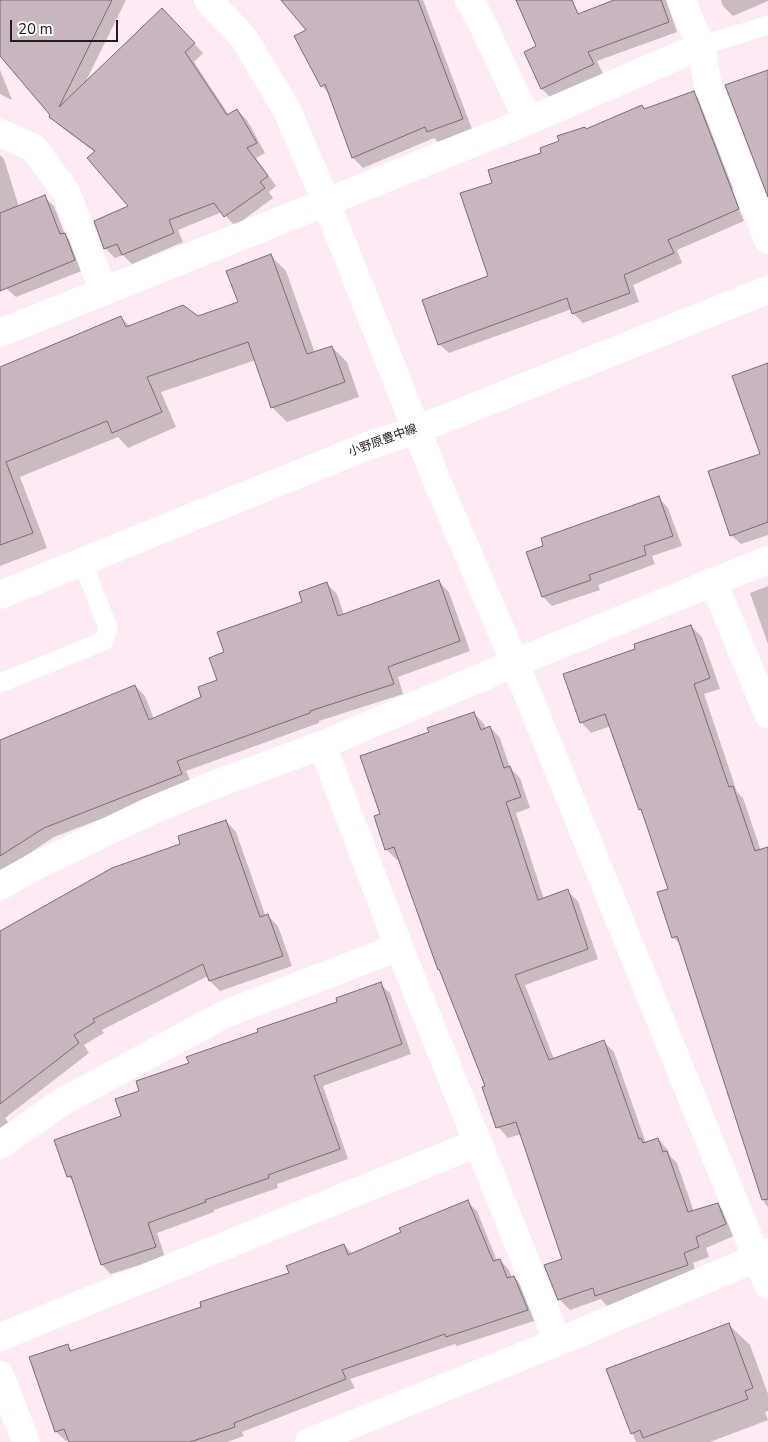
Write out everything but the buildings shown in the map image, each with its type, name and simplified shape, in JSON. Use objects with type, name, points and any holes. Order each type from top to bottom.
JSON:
[{"type":"street","points":[[208,0],[243,37],[287,110],[326,202],[438,486],[515,663],[763,1255],[768,1285]]},
{"type":"street","points":[[469,0],[480,19],[528,121]]},
{"type":"street","points":[[681,0],[701,46],[708,85],[768,240]]},
{"type":"street","points":[[0,333],[103,290],[528,121],[701,46]]},
{"type":"street","points":[[0,133],[34,148],[66,192],[103,290]]},
{"type":"street","name":"小野原豊中線","points":[[0,595],[370,445],[416,430],[768,290]]},
{"type":"street","points":[[0,886],[36,866],[146,813],[211,786],[322,745],[515,663],[768,560]]},
{"type":"street","points":[[713,581],[768,714]]},
{"type":"street","points":[[322,745],[399,947],[558,1342]]},
{"type":"street","points":[[0,1145],[62,1102],[225,1014],[399,947]]},
{"type":"street","points":[[0,1337],[478,1143]]},
{"type":"street","points":[[309,1442],[558,1342],[763,1255]]},
{"type":"street","points":[[0,1375],[26,1442]]},
{"type":"lane","points":[[701,46],[768,25]]},
{"type":"lane","points":[[0,683],[104,641],[108,628],[82,561]]}]
